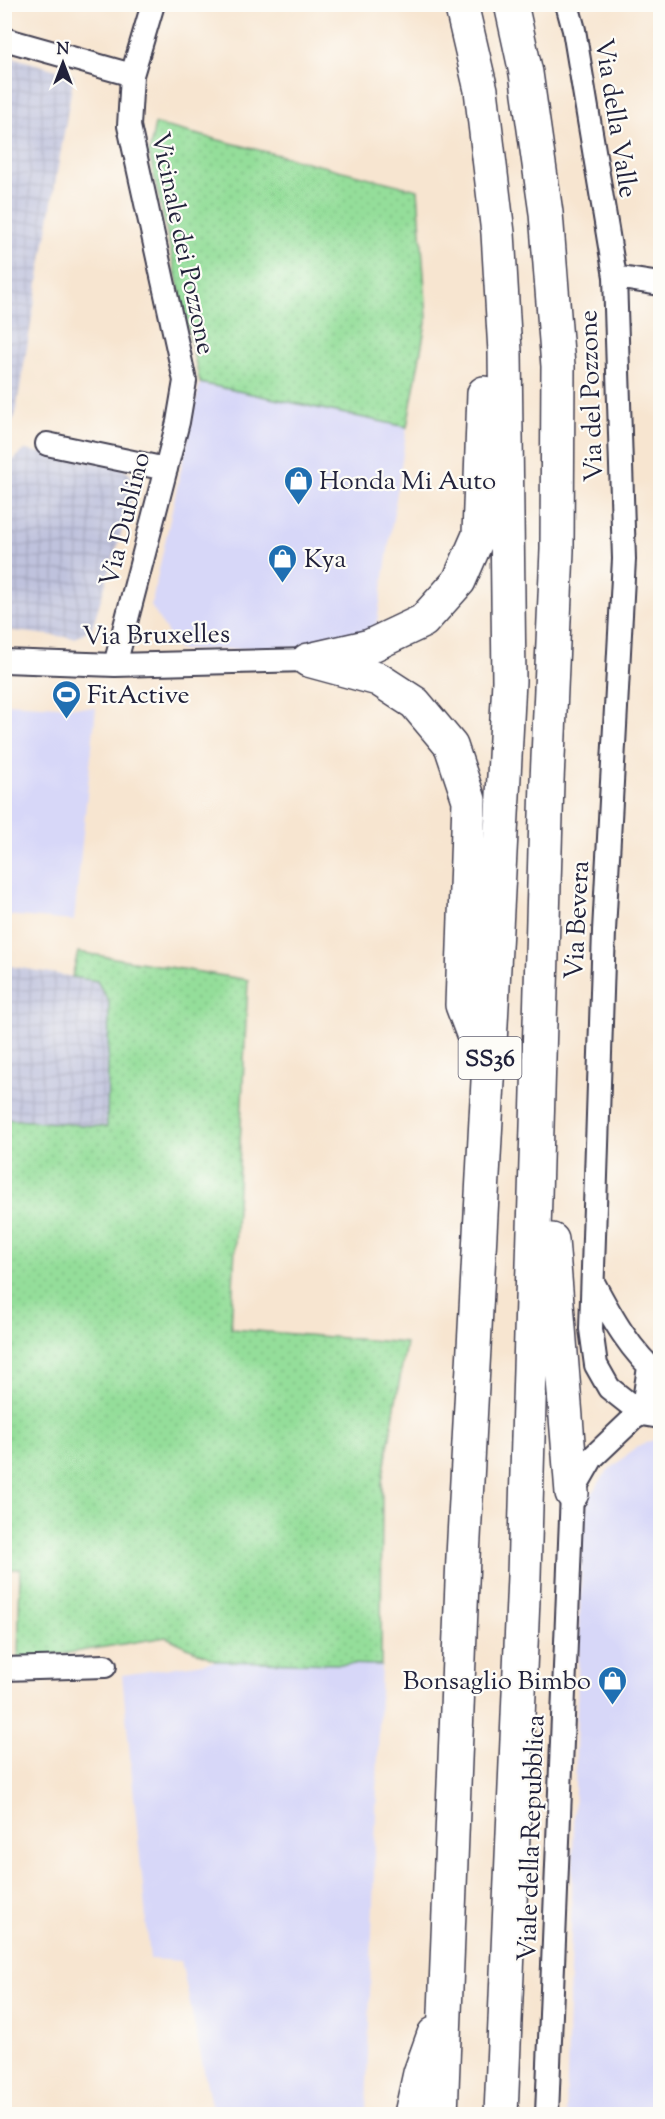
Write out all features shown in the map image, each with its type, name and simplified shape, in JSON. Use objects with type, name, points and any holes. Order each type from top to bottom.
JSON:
[{"type":"highway","name":"SS36","points":[[441,2115],[463,1557],[509,681],[505,352],[498,233],[481,90],[461,4]]},
{"type":"highway","name":"SS36","points":[[501,2115],[524,1576],[547,781],[557,550],[558,366],[546,213],[526,73],[511,4]]},
{"type":"highway","points":[[308,660],[370,646],[423,621],[459,581],[479,535],[484,385],[505,352]]},
{"type":"highway","points":[[308,660],[378,679],[415,703],[451,746],[469,800],[462,1005],[489,1076]]},
{"type":"highway","points":[[539,1098],[554,1255],[572,1493]]},
{"type":"highway","points":[[411,2115],[429,2042],[445,2011]]},
{"type":"street","name":"Vicinale dei Pozzone","points":[[153,4],[132,75],[129,126],[184,381],[178,422]]},
{"type":"street","name":"Via della Valle","points":[[567,4],[574,30],[615,277]]},
{"type":"street","points":[[4,39],[132,75]]},
{"type":"street","name":"Via del Pozzone","points":[[624,559],[615,277],[660,284]]},
{"type":"street","name":"Via Dublino","points":[[115,665],[178,422]]},
{"type":"street","points":[[47,444],[166,469]]},
{"type":"street","name":"Via Bevera","points":[[624,559],[604,931],[591,1329],[596,1365],[609,1388],[651,1416]]},
{"type":"street","name":"Via Bruxelles","points":[[4,661],[115,665],[308,660]]},
{"type":"street","points":[[572,1493],[592,1458],[634,1418],[651,1416],[655,1372],[615,1323],[593,1283]]},
{"type":"street","name":"Viale della Repubblica","points":[[547,2115],[572,1493]]},
{"type":"street","points":[[4,1669],[105,1666]]},
{"type":"shaded area","points":[[5,55],[74,75],[15,417],[5,429]]},
{"type":"shaded area","points":[[200,383],[407,427],[375,635],[352,647],[178,650],[151,606]]},
{"type":"shaded area","points":[[25,450],[119,466],[130,474],[135,488],[92,628],[75,638],[5,630],[5,467]]},
{"type":"shaded area","points":[[5,703],[96,708],[74,921],[5,915]]},
{"type":"shaded area","points":[[4,965],[97,981],[109,1002],[107,1128],[5,1119]]},
{"type":"shaded area","points":[[660,1437],[660,2114],[566,2114],[582,1530],[588,1498],[606,1473],[636,1447]]},
{"type":"shaded area","points":[[217,1661],[381,1665],[366,2114],[213,2114],[181,1961],[150,1959],[122,1675]]},
{"type":"green space","points":[[155,124],[418,190],[427,317],[407,427],[200,383],[149,153]]},
{"type":"green space","points":[[78,952],[248,980],[231,1329],[406,1343],[382,1482],[381,1665],[217,1661],[166,1637],[18,1661],[20,1569],[4,1569],[4,1119],[107,1127],[109,1002],[97,981],[72,977]]},
{"type":"place","name":"Honda Mi Auto","points":[[298,506]]},
{"type":"place","name":"Kya","points":[[283,584]]},
{"type":"place","name":"FitActive","points":[[66,720]]},
{"type":"place","name":"Bonsaglio Bimbo","points":[[612,1706]]}]
